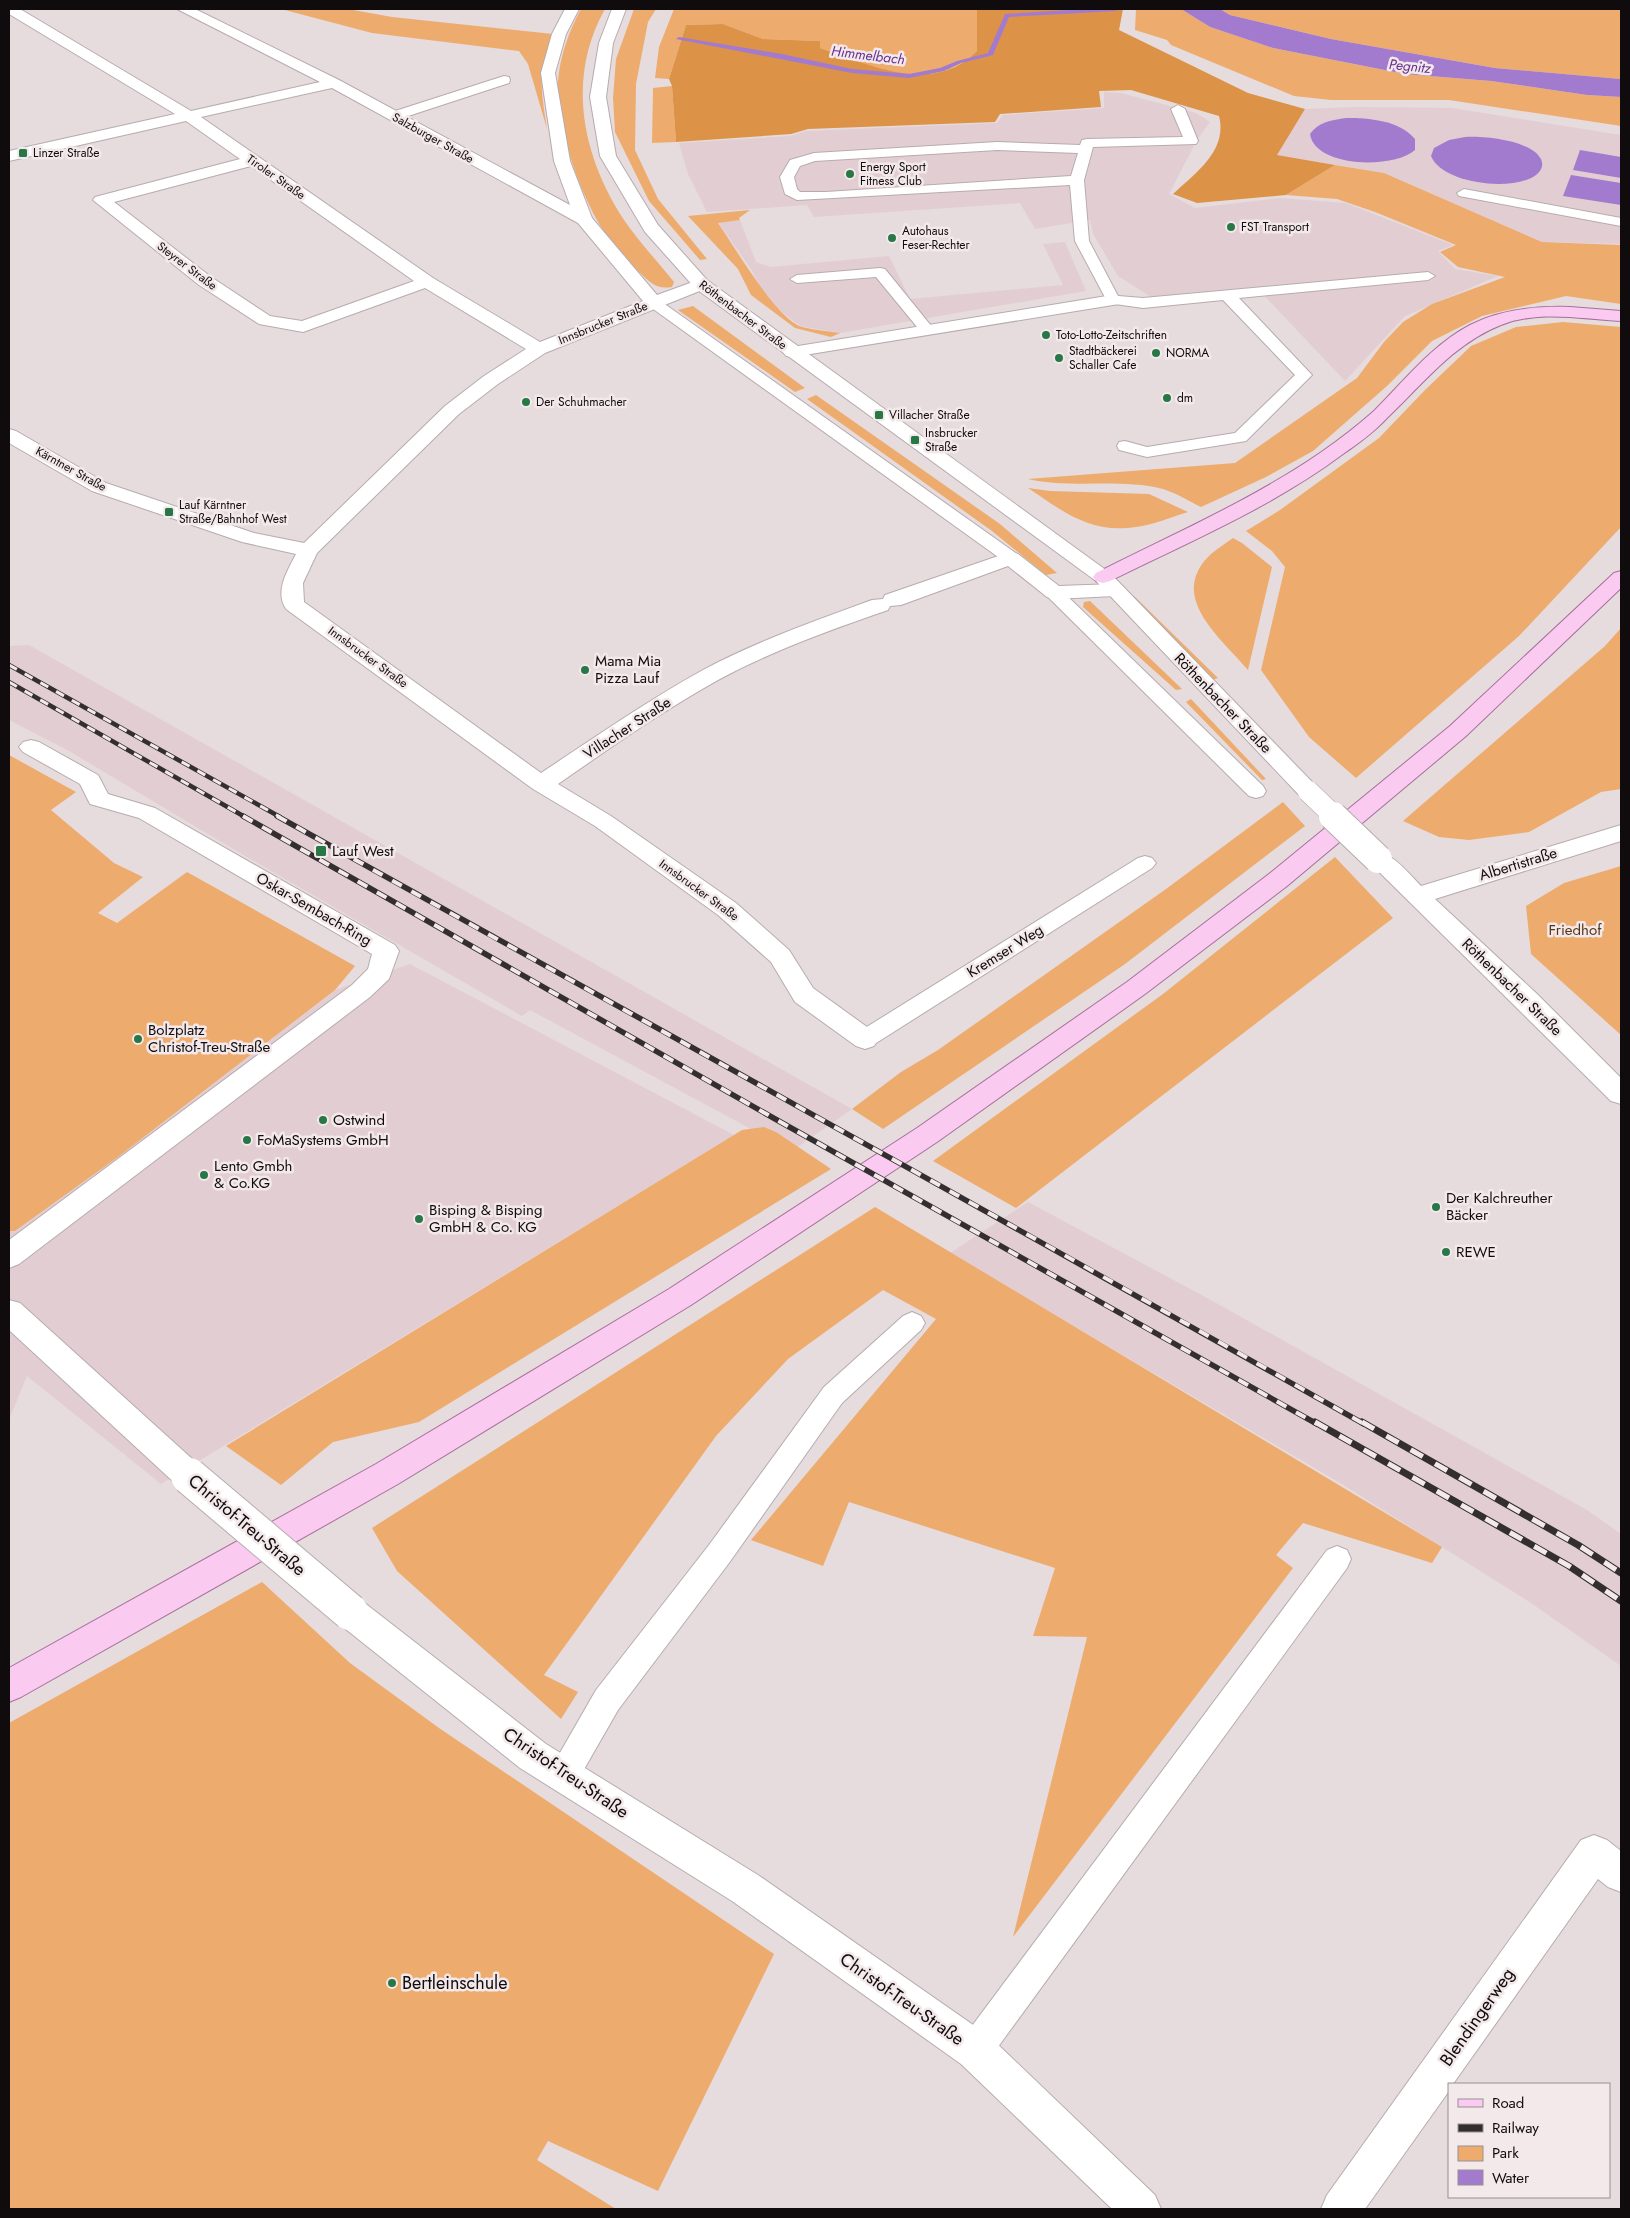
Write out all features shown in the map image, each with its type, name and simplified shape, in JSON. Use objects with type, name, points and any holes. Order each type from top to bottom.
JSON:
[{"type":"main road","points":[[1109,584],[1325,458],[1380,414],[1444,348],[1472,332],[1499,320],[1518,315],[1576,314],[1621,316]]},
{"type":"main road","points":[[1576,314],[1621,323]]},
{"type":"main road","points":[[9,1686],[396,1469],[680,1296],[927,1135],[1136,988],[1278,880],[1458,731],[1621,577]]},
{"type":"street","name":"Tiroler Straße","points":[[10,9],[188,116],[428,282],[539,349]]},
{"type":"street","name":"Salzburger Straße","points":[[184,9],[334,83],[584,219],[654,303]]},
{"type":"street","points":[[572,9],[559,34],[548,73],[562,161],[584,219]]},
{"type":"street","name":"Röthenbacher Straße","points":[[618,9],[606,43],[598,97],[608,156],[651,228],[700,284],[1109,584],[1308,791],[1527,1000],[1621,1094]]},
{"type":"street","points":[[9,156],[334,83]]},
{"type":"street","name":"Steyrer Straße","points":[[252,161],[101,200],[205,281],[265,320],[303,327],[428,282]]},
{"type":"street","name":"Innsbrucker Straße","points":[[700,284],[539,349],[490,380],[452,410],[308,550],[292,584],[294,604],[541,784],[602,821],[727,909],[780,956],[804,996],[865,1039]]},
{"type":"street","name":"Röthenbacher Straße","points":[[792,352],[1112,300]]},
{"type":"street","name":"Kärntner Straße","points":[[9,435],[99,487],[249,538],[308,550]]},
{"type":"street","points":[[1011,558],[1054,593],[1109,584]]},
{"type":"street","name":"Villacher Straße","points":[[541,784],[634,722],[710,676],[793,636],[1011,558]]},
{"type":"street","name":"Oskar-Sembach-Ring","points":[[9,1256],[361,992],[380,973],[386,951],[147,813],[98,799],[90,780],[30,747]]},
{"type":"street","name":"Albertistraße","points":[[1416,896],[1621,833]]},
{"type":"street","name":"Christof-Treu-Straße","points":[[9,1312],[189,1476],[350,1612],[533,1756],[745,1888],[975,2050],[1141,2209]]},
{"type":"street","name":"Blendingerweg","points":[[1341,2209],[1594,1853],[1621,1874]]},
{"type":"lane","points":[[394,116],[504,80]]},
{"type":"lane","points":[[1178,109],[1191,141],[1147,140],[1087,143],[1077,180],[1082,241],[1112,300],[1143,303],[1428,276]]},
{"type":"lane","points":[[1077,180],[797,196],[790,191],[787,177],[795,163],[814,157],[997,146],[1086,149]]},
{"type":"lane","points":[[1464,192],[1621,222]]},
{"type":"lane","points":[[797,279],[880,272],[927,330]]},
{"type":"lane","points":[[1126,446],[1147,452],[1240,437],[1304,375],[1228,296]]},
{"type":"lane","points":[[654,303],[1011,558]]},
{"type":"lane","points":[[1054,593],[1256,791]]},
{"type":"lane","name":"Kremser Weg","points":[[865,1039],[1145,863]]},
{"type":"lane","points":[[564,1775],[607,1700],[719,1554],[833,1394],[912,1323]]},
{"type":"lane","points":[[975,2050],[1337,1559]]},
{"type":"shaded area","points":[[977,9],[1123,9],[1119,30],[1248,93],[1305,109],[1277,155],[1335,165],[1286,195],[1197,203],[1173,194],[1200,169],[1214,151],[1221,129],[1219,116],[1131,90],[1099,91],[1101,107],[1000,114],[995,122],[808,129],[791,134],[676,142],[672,86],[669,79],[686,25],[723,24],[763,39],[820,41],[820,48],[859,62],[901,73],[921,74],[941,72],[960,64],[977,51]]},
{"type":"shaded area","points":[[1104,92],[1121,93],[1196,113],[1210,122],[1197,140],[1169,194],[1195,208],[1280,198],[1346,203],[1453,245],[1438,251],[1455,269],[1498,276],[1405,316],[1345,381],[1256,287],[1151,297],[1118,276],[1093,234],[1090,220],[1035,229],[1020,203],[814,217],[807,205],[707,212],[688,174],[679,143],[790,136],[806,131],[997,123],[1003,115],[1104,108]]},
{"type":"shaded area","points":[[1357,107],[1452,108],[1621,135],[1621,244],[1542,242],[1384,173],[1276,155],[1305,109]]},
{"type":"shaded area","points":[[740,220],[756,262],[771,267],[889,256],[910,299],[1063,285],[1043,244],[1065,242],[1086,291],[840,333],[800,326],[779,310],[760,287],[751,269],[718,222]]},
{"type":"shaded area","points":[[29,645],[852,1109],[792,1151],[530,1010],[522,1016],[228,846],[69,751],[9,720],[9,646]]},
{"type":"shaded area","points":[[410,964],[734,1135],[161,1484],[27,1376],[9,1420],[9,1231],[15,1231],[118,1157],[335,990]]},
{"type":"shaded area","points":[[1028,1202],[1209,1299],[1587,1510],[1621,1534],[1621,1666],[1531,1603],[1345,1486],[950,1253]]},
{"type":"green space","points":[[281,9],[348,9],[392,17],[553,34],[542,71],[542,92],[547,129],[528,64],[519,51],[372,33]]},
{"type":"green space","points":[[581,9],[605,9],[593,35],[586,62],[583,89],[584,116],[589,143],[598,170],[624,220],[674,282],[672,287],[657,286],[649,281],[626,259],[610,240],[589,205],[575,171],[560,116],[558,81],[566,44]]},
{"type":"green space","points":[[634,9],[656,9],[648,22],[636,84],[635,150],[658,199],[707,259],[700,260],[649,201],[615,132],[613,98],[616,59]]},
{"type":"green space","points":[[674,9],[977,9],[977,51],[959,65],[941,72],[921,75],[880,69],[859,62],[820,48],[820,41],[763,39],[723,24],[686,25],[669,79],[655,78],[659,47]]},
{"type":"green space","points":[[1136,9],[1181,9],[1210,27],[1273,48],[1405,74],[1491,81],[1587,95],[1621,97],[1621,126],[1449,100],[1331,100],[1294,96],[1171,45],[1167,40],[1135,30]]},
{"type":"green space","points":[[1220,9],[1621,9],[1621,79],[1495,68],[1331,39],[1230,15]]},
{"type":"green space","points":[[672,86],[676,142],[652,143],[653,88]]},
{"type":"green space","points":[[1335,165],[1384,173],[1542,242],[1621,245],[1621,304],[1566,296],[1482,316],[1432,341],[1387,386],[1313,451],[1266,477],[1201,507],[1163,489],[1146,486],[1061,483],[1028,479],[1235,463],[1357,378],[1384,342],[1403,322],[1432,304],[1505,277],[1458,267],[1440,252],[1456,245],[1375,212],[1337,199],[1286,195]]},
{"type":"green space","points":[[750,210],[739,218],[740,220],[718,223],[768,297],[780,311],[802,327],[840,333],[831,337],[795,328],[751,295],[738,269],[688,216]]},
{"type":"green space","points":[[693,306],[805,388],[795,392],[678,310]]},
{"type":"green space","points":[[1563,322],[1621,327],[1621,527],[1519,636],[1356,778],[1309,737],[1261,670],[1285,567],[1272,551],[1246,531],[1280,510],[1379,438],[1471,346],[1516,327]]},
{"type":"green space","points":[[816,395],[1000,524],[1057,573],[1046,575],[992,531],[807,399]]},
{"type":"green space","points":[[1028,488],[1050,491],[1149,494],[1188,512],[1142,526],[1105,527],[1091,524],[1066,513]]},
{"type":"green space","points":[[1233,538],[1272,567],[1248,670],[1202,616],[1196,601],[1194,585],[1199,570],[1211,554]]},
{"type":"green space","points":[[1128,595],[1135,597],[1218,678],[1206,682]]},
{"type":"green space","points":[[1090,601],[1182,689],[1176,690],[1083,607],[1084,602]]},
{"type":"green space","points":[[1621,628],[1621,789],[1601,792],[1529,832],[1469,840],[1439,837],[1403,821],[1605,646]]},
{"type":"green space","points":[[1191,699],[1266,779],[1262,780],[1186,702]]},
{"type":"green space","points":[[9,755],[76,792],[51,810],[114,863],[143,877],[98,913],[117,923],[187,872],[355,966],[335,990],[118,1157],[15,1231],[9,1231]]},
{"type":"green space","points":[[1283,802],[1305,826],[1125,964],[883,1129],[852,1109],[901,1072],[938,1050],[1166,889]]},
{"type":"green space","points":[[1335,857],[1393,918],[1016,1208],[933,1161],[1163,994]]},
{"type":"green space","name":"Friedhof","points":[[1621,866],[1621,1035],[1531,954],[1526,906],[1564,883]]},
{"type":"green space","points":[[764,1127],[776,1132],[831,1169],[419,1422],[333,1442],[281,1485],[226,1446],[742,1130]]},
{"type":"green space","points":[[875,1207],[1442,1547],[1432,1563],[1303,1523],[1276,1555],[1293,1568],[1013,1937],[1087,1637],[1033,1636],[1055,1568],[849,1502],[823,1566],[751,1540],[936,1319],[883,1290],[788,1359],[716,1436],[544,1675],[578,1692],[561,1719],[397,1571],[372,1528]]},
{"type":"green space","name":"Bertleinschule","points":[[262,1582],[350,1663],[439,1728],[774,1954],[658,2191],[548,2141],[537,2160],[616,2209],[9,2209],[9,1723]]},
{"type":"water","name":"Pegnitz","points":[[1181,9],[1220,9],[1230,15],[1331,39],[1495,68],[1621,79],[1621,97],[1587,95],[1491,81],[1405,74],[1273,48],[1210,27]]},
{"type":"water","points":[[1346,118],[1383,121],[1401,128],[1415,139],[1415,150],[1405,156],[1374,162],[1356,162],[1326,154],[1315,145],[1310,134],[1326,122]]},
{"type":"water","points":[[1465,137],[1484,137],[1520,144],[1538,155],[1542,162],[1542,168],[1536,175],[1511,183],[1496,184],[1463,179],[1438,166],[1431,156],[1434,148],[1449,140]]},
{"type":"water","points":[[1580,150],[1621,157],[1621,178],[1573,170]]},
{"type":"water","points":[[1571,175],[1621,183],[1621,205],[1563,196]]},
{"type":"waterway","name":"Himmelbach","points":[[679,39],[782,56],[852,71],[909,76],[942,70],[959,62],[991,54],[1007,15],[1116,9]]},
{"type":"railway","points":[[9,665],[280,817]]},
{"type":"railway","points":[[9,682],[245,817]]},
{"type":"railway","points":[[243,816],[1317,1424]]},
{"type":"railway","points":[[277,816],[1364,1424]]},
{"type":"railway","points":[[1315,1422],[1569,1566],[1621,1601]]},
{"type":"railway","points":[[1362,1422],[1578,1545],[1621,1573]]},
{"type":"place","name":"Linzer Straße","points":[[23,153]]},
{"type":"place","name":"Energy Sport Fitness Club","points":[[850,174]]},
{"type":"place","name":"FST Transport","points":[[1231,227]]},
{"type":"place","name":"Autohaus Feser-Rechter","points":[[892,238]]},
{"type":"place","name":"Toto-Lotto-Zeitschriften","points":[[1046,335]]},
{"type":"place","name":"NORMA","points":[[1156,353]]},
{"type":"place","name":"Stadtbäckerei Schaller Cafe","points":[[1059,358]]},
{"type":"place","name":"dm","points":[[1167,398]]},
{"type":"place","name":"Der Schuhmacher","points":[[526,402]]},
{"type":"place","name":"Villacher Straße","points":[[879,415]]},
{"type":"place","name":"Insbrucker Straße","points":[[915,440]]},
{"type":"place","name":"Lauf Kärntner Straße/Bahnhof West","points":[[169,512]]},
{"type":"place","name":"Mama Mia Pizza Lauf","points":[[585,670]]},
{"type":"place","name":"Lauf West","points":[[321,851]]},
{"type":"place","name":"Bolzplatz Christof-Treu-Straße","points":[[138,1039]]},
{"type":"place","name":"Ostwind","points":[[323,1120]]},
{"type":"place","name":"FoMaSystems GmbH","points":[[247,1140]]},
{"type":"place","name":"Lento Gmbh & Co.KG","points":[[204,1175]]},
{"type":"place","name":"Der Kalchreuther Bäcker","points":[[1436,1207]]},
{"type":"place","name":"Bisping & Bisping GmbH & Co. KG","points":[[419,1219]]},
{"type":"place","name":"REWE","points":[[1446,1252]]},
{"type":"place","name":"Bertleinschule","points":[[392,1983]]}]
